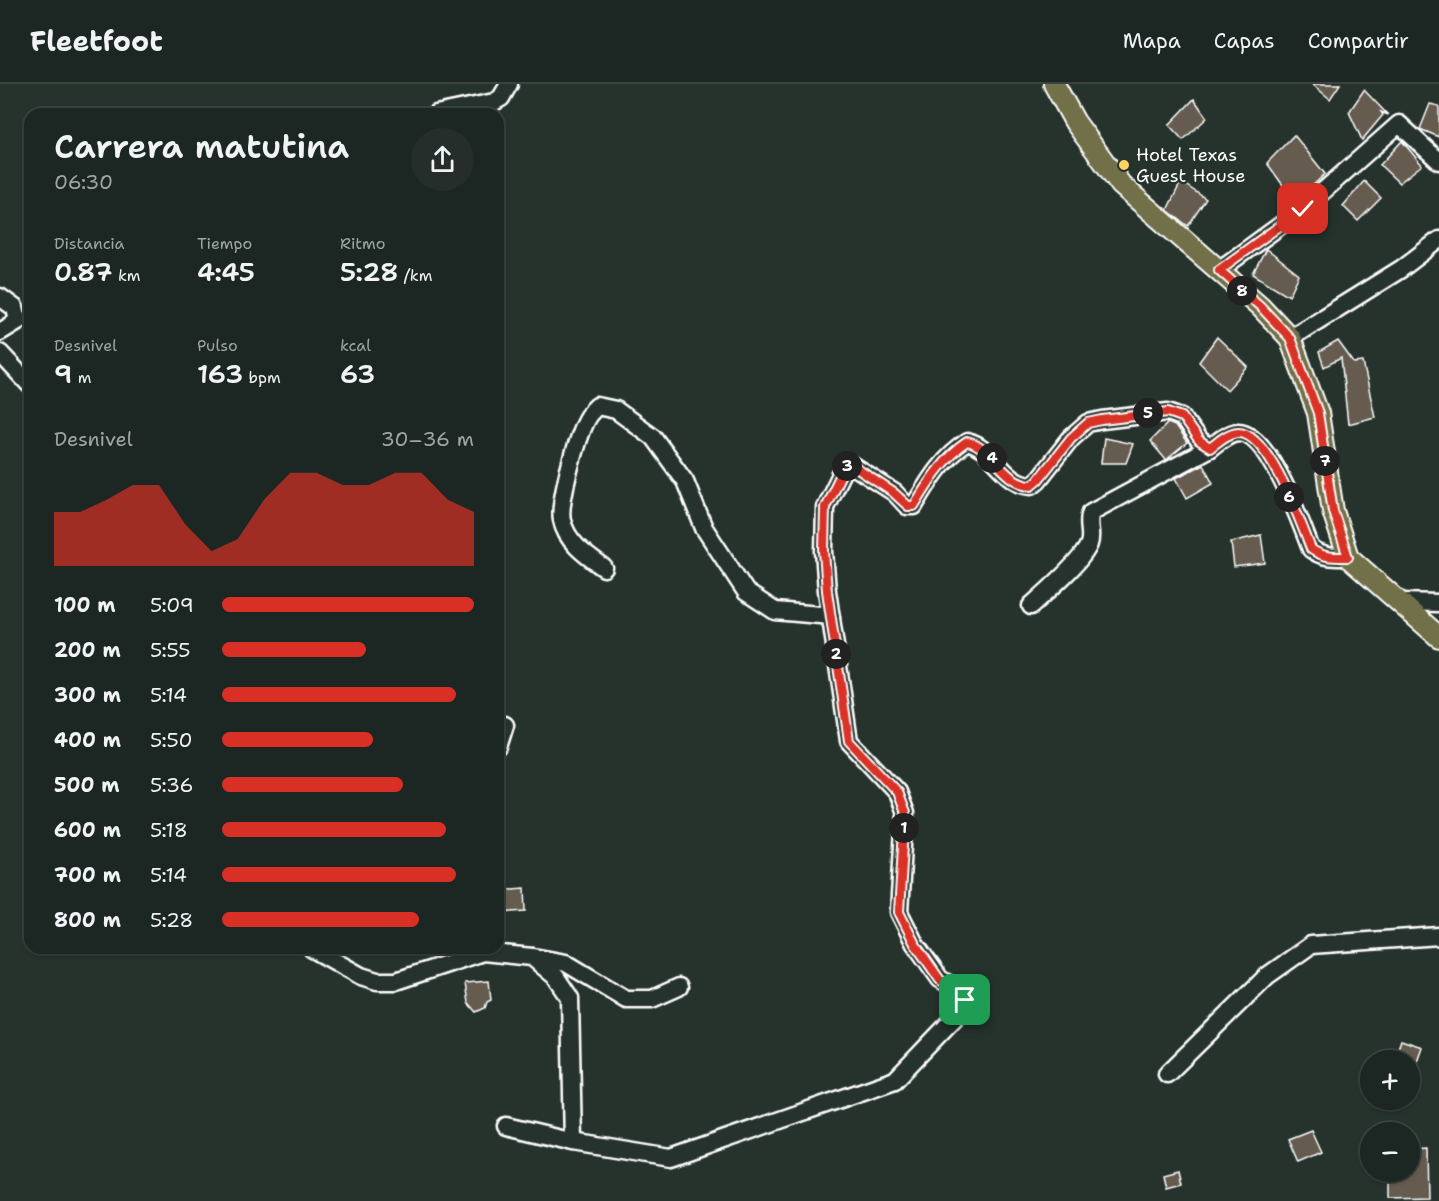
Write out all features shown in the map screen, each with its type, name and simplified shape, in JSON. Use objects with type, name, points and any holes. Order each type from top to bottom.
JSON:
[{"type":"main road","points":[[1054,84],[1075,122],[1121,185],[1260,306],[1290,338],[1318,413],[1333,511],[1348,557],[1439,637]]},
{"type":"street","points":[[465,108],[494,102],[501,98],[509,84]]},
{"type":"street","points":[[1219,270],[1303,209],[1399,124],[1439,161]]},
{"type":"street","points":[[1290,338],[1401,269],[1439,240]]},
{"type":"street","points":[[0,297],[15,308],[18,321],[0,332]]},
{"type":"street","points":[[0,353],[24,379]]},
{"type":"street","points":[[604,568],[582,552],[562,520],[562,501],[578,438],[588,416],[597,406],[616,410],[653,437],[685,481],[704,528],[746,592],[775,611],[831,616]]},
{"type":"street","points":[[506,1126],[573,1142],[671,1158],[873,1090],[895,1080],[965,1008],[965,1000],[957,989],[940,980],[915,944],[899,912],[905,813],[897,792],[849,741],[824,551],[825,507],[845,466],[853,466],[860,470],[894,493],[908,506],[914,506],[933,475],[953,451],[967,442],[977,444],[1010,477],[1022,485],[1032,485],[1038,480],[1071,438],[1088,423],[1168,412],[1182,417],[1199,441],[1210,448]]},
{"type":"street","points":[[1031,606],[1086,552],[1091,540],[1088,518],[1091,512],[1210,448],[1230,434],[1239,432],[1250,436],[1261,445],[1280,477],[1311,549],[1319,555],[1328,557],[1348,557]]},
{"type":"street","points":[[1399,602],[1439,603]]},
{"type":"street","points":[[1167,1074],[1267,976],[1311,945],[1439,936]]},
{"type":"street","points":[[504,953],[566,963],[626,999],[652,999],[680,987]]},
{"type":"street","points":[[322,954],[361,976],[377,981],[396,981],[472,954]]},
{"type":"street","points":[[532,957],[556,977],[570,998],[573,1142]]},
{"type":"building","points":[[1312,84],[1340,84],[1330,99]]},
{"type":"building","points":[[1364,90],[1388,115],[1381,112],[1383,115],[1362,140],[1349,112]]},
{"type":"building","points":[[1194,99],[1207,118],[1183,140],[1169,125]]},
{"type":"building","points":[[1430,104],[1439,106],[1439,137],[1420,129]]},
{"type":"building","points":[[1294,135],[1325,174],[1295,202],[1267,163]]},
{"type":"building","points":[[1402,141],[1422,165],[1399,183],[1380,165]]},
{"type":"building","points":[[1364,181],[1381,198],[1358,221],[1343,206]]},
{"type":"building","points":[[1181,182],[1206,199],[1188,226],[1167,210]]},
{"type":"building","points":[[1266,249],[1299,275],[1289,296],[1253,274]]},
{"type":"building","points":[[1217,337],[1248,367],[1227,390],[1199,362]]},
{"type":"building","points":[[1338,341],[1354,363],[1363,362],[1375,417],[1348,424],[1341,358],[1324,367],[1319,352]]},
{"type":"building","points":[[1168,423],[1175,426],[1187,443],[1166,460],[1150,441]]},
{"type":"building","points":[[1104,438],[1133,444],[1126,463],[1101,463]]},
{"type":"building","points":[[1203,464],[1213,483],[1187,498],[1176,478]]},
{"type":"building","points":[[1261,535],[1265,563],[1234,567],[1231,542]]},
{"type":"building","points":[[525,888],[526,911],[504,913],[504,890]]},
{"type":"building","points":[[489,981],[491,1000],[487,1002],[485,1008],[476,1012],[468,1003],[465,983]]},
{"type":"building","points":[[1401,1040],[1422,1047],[1420,1053],[1420,1050],[1397,1050]]},
{"type":"building","points":[[1311,1130],[1321,1152],[1298,1162],[1288,1139]]},
{"type":"building","points":[[1420,1148],[1426,1148],[1427,1197],[1390,1198],[1390,1182],[1420,1182]]},
{"type":"building","points":[[1178,1170],[1181,1183],[1166,1187],[1163,1174]]},
{"type":"place","name":"Hotel Texas Guest House","points":[[1124,165]]},
{"type":"route","points":[[965,1000],[957,989],[940,980],[915,944],[899,912],[905,813],[897,792],[849,741],[827,591],[824,551],[825,507],[845,466],[853,466],[867,474],[908,506],[914,506],[927,482],[953,451],[967,442],[977,444],[1010,477],[1022,485],[1032,485],[1071,438],[1088,423],[1168,412],[1182,417],[1199,441],[1210,448],[1230,434],[1239,432],[1250,436],[1261,445],[1286,488],[1311,549],[1319,555],[1328,557],[1348,557],[1333,511],[1318,413],[1290,338],[1260,306],[1219,270],[1303,209]]}]
